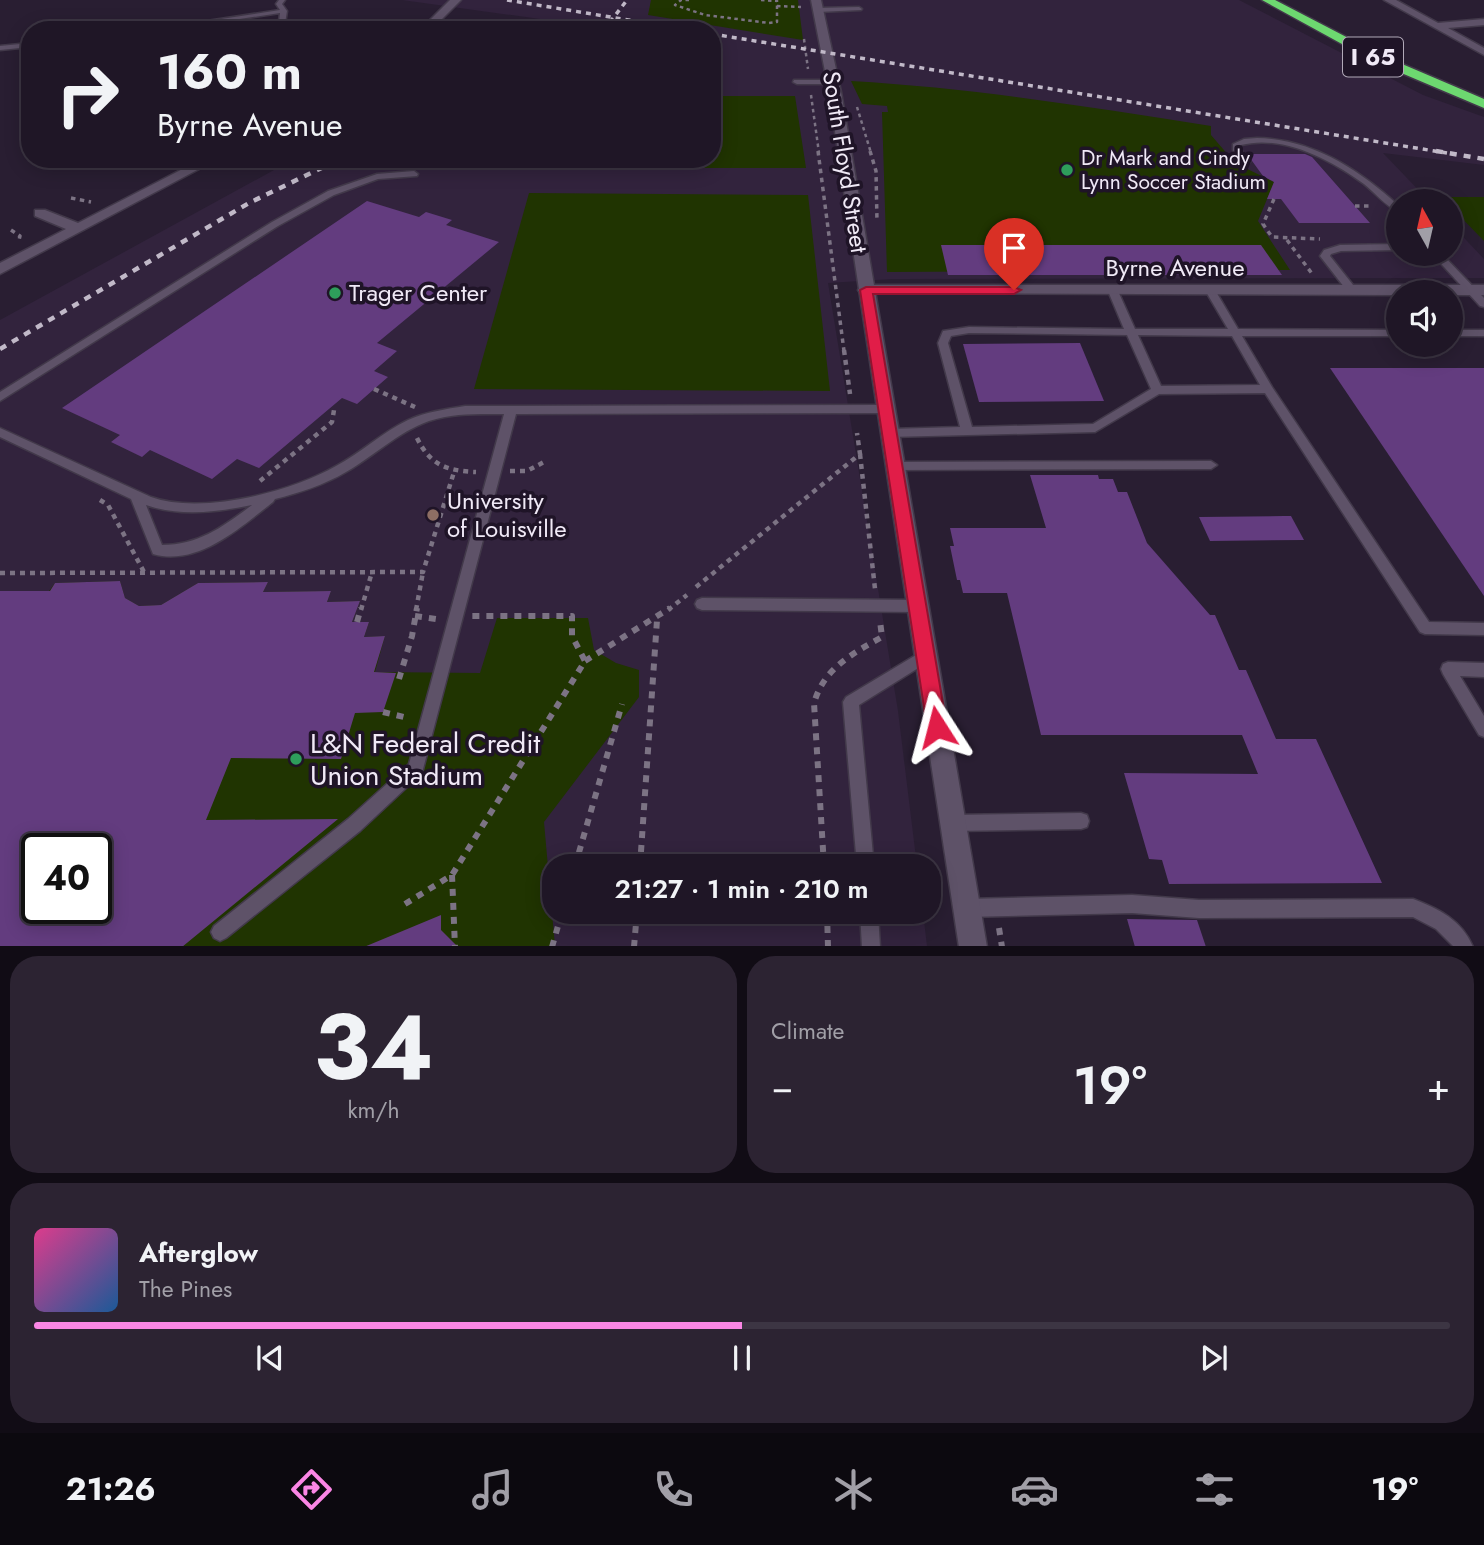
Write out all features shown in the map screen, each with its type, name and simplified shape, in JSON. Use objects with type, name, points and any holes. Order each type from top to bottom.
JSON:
[{"type":"highway","name":"I 65","points":[[1268,0],[1377,58],[1484,104]]},
{"type":"highway","name":"I 65","points":[[1293,0],[1384,47],[1474,85]]},
{"type":"street","points":[[434,21],[456,0]]},
{"type":"street","points":[[1388,0],[1484,52]]},
{"type":"street","name":"South Floyd Street","points":[[812,5],[834,82],[973,946]]},
{"type":"street","points":[[1436,26],[1484,22]]},
{"type":"street","points":[[0,269],[194,168]]},
{"type":"street","points":[[40,213],[77,228]]},
{"type":"street","name":"Byrne Avenue","points":[[866,290],[1477,290]]},
{"type":"lane","points":[[282,0],[279,4],[284,11],[282,21]]},
{"type":"lane","points":[[812,5],[859,9]]},
{"type":"lane","points":[[214,21],[284,11]]},
{"type":"lane","points":[[0,48],[21,46]]},
{"type":"lane","points":[[797,82],[834,82]]},
{"type":"lane","points":[[1246,162],[1237,150],[1237,144],[1244,141],[1283,142],[1306,147],[1345,169],[1386,200]]},
{"type":"lane","points":[[0,397],[275,224],[331,193],[377,177],[414,174]]},
{"type":"lane","points":[[1352,290],[1325,256],[1327,252],[1340,248],[1386,247]]},
{"type":"lane","points":[[1450,266],[1477,290],[1484,304]]},
{"type":"lane","points":[[1210,290],[1268,389],[1425,628],[1484,629]]},
{"type":"lane","points":[[1113,291],[1157,390]]},
{"type":"lane","points":[[967,431],[943,343],[947,333],[969,330],[1386,333]]},
{"type":"lane","points":[[1463,333],[1484,333]]},
{"type":"lane","points":[[889,433],[1095,428],[1157,390],[1268,389]]},
{"type":"lane","points":[[0,432],[136,496],[171,507],[232,504],[299,488],[341,470],[394,432],[436,412],[885,409]]},
{"type":"lane","points":[[220,932],[354,825],[416,768],[511,410]]},
{"type":"lane","points":[[895,466],[1211,465]]},
{"type":"lane","points":[[136,496],[158,550],[177,552],[199,548],[275,494]]},
{"type":"lane","points":[[702,604],[918,606]]},
{"type":"lane","points":[[864,854],[851,702],[926,655]]},
{"type":"lane","points":[[1484,670],[1448,669],[1484,730]]},
{"type":"lane","points":[[953,823],[1081,821]]},
{"type":"lane","points":[[967,908],[1132,904],[1199,909],[1413,908],[1436,917],[1451,928],[1463,946]]},
{"type":"lane","points":[[870,924],[872,946]]},
{"type":"path","points":[[689,0],[680,0],[675,5],[677,9],[777,22],[777,1],[761,0]]},
{"type":"path","points":[[777,6],[812,5]]},
{"type":"path","points":[[805,49],[850,394]]},
{"type":"path","points":[[1275,199],[1263,224],[1272,237],[1286,239],[1315,276]]},
{"type":"path","points":[[232,504],[332,422],[334,410]]},
{"type":"path","points":[[857,433],[875,590]]},
{"type":"path","points":[[405,904],[452,875],[585,661],[657,619],[860,454]]},
{"type":"path","points":[[510,471],[527,471],[544,462]]},
{"type":"path","points":[[399,680],[412,636],[423,572],[454,472]]},
{"type":"path","points":[[90,494],[108,505],[145,573]]},
{"type":"path","points":[[357,622],[372,572]]},
{"type":"path","points":[[0,573],[423,572]]},
{"type":"path","points":[[471,616],[572,617],[572,636],[585,661]]},
{"type":"path","points":[[641,854],[657,619]]},
{"type":"path","points":[[578,854],[622,704]]},
{"type":"path","points":[[383,712],[408,718]]},
{"type":"path","points":[[452,875],[455,946]]},
{"type":"path","points":[[552,946],[559,924]]},
{"type":"path","points":[[634,946],[636,924]]},
{"type":"path","points":[[827,924],[828,946]]},
{"type":"shaded area","name":"University of Louisville","points":[[402,0],[1239,0],[1423,95],[1484,117],[1484,165],[1383,153],[1418,189],[1386,189],[1386,266],[1463,266],[1463,237],[1484,259],[1484,278],[892,279],[828,283],[898,711],[916,854],[542,854],[542,924],[924,924],[927,946],[0,946],[0,320],[278,168],[721,168],[721,21],[545,21]]},
{"type":"green space","points":[[651,0],[798,0],[803,40],[721,27],[721,21],[685,21],[648,15]]},
{"type":"green space","name":"Dr Mark and Cindy Lynn Soccer Stadium","points":[[851,81],[987,93],[1211,126],[1211,135],[1235,163],[1274,182],[1258,221],[1290,270],[887,272],[882,112],[888,112],[887,106],[862,104]]},
{"type":"green space","points":[[721,96],[795,96],[806,168],[721,168]]},
{"type":"green space","points":[[529,193],[808,195],[830,391],[474,389]]},
{"type":"green space","points":[[1463,197],[1484,197],[1484,241],[1463,219]]},
{"type":"green space","name":"L&N Federal Credit Union Stadium","points":[[120,581],[125,598],[139,606],[161,605],[198,583],[268,582],[263,592],[331,591],[327,602],[360,601],[352,622],[369,622],[364,637],[385,636],[375,672],[480,673],[497,618],[588,618],[594,650],[616,663],[639,670],[639,697],[544,822],[547,854],[542,854],[542,924],[553,924],[555,946],[0,946],[0,591],[49,591],[55,583]]},
{"type":"building","points":[[1247,154],[1305,154],[1312,157],[1370,223],[1299,223],[1281,199],[1267,199],[1274,182],[1263,176]]},
{"type":"building","name":"Trager Center","points":[[367,201],[419,217],[426,212],[452,220],[446,225],[499,242],[377,343],[397,351],[374,371],[388,377],[357,404],[342,398],[259,468],[237,459],[212,479],[150,450],[142,457],[111,442],[120,435],[62,408]]},
{"type":"building","points":[[941,245],[1261,245],[1282,275],[948,275]]},
{"type":"building","points":[[1080,343],[1104,401],[979,402],[963,344]]},
{"type":"building","points":[[1330,368],[1484,368],[1484,596]]},
{"type":"building","points":[[1030,475],[1098,475],[1099,479],[1113,479],[1118,492],[1127,492],[1147,543],[1210,615],[1215,615],[1239,670],[1246,670],[1276,739],[1316,739],[1382,883],[1169,884],[1162,860],[1149,859],[1124,773],[1258,774],[1242,735],[1041,735],[1007,593],[963,593],[960,580],[957,580],[950,546],[954,546],[950,528],[1046,528]]},
{"type":"building","points":[[1291,516],[1304,540],[1210,541],[1199,517]]},
{"type":"building","points":[[120,581],[125,598],[139,606],[161,605],[198,583],[268,582],[263,592],[331,591],[327,602],[360,601],[352,622],[369,622],[364,637],[385,636],[374,672],[396,673],[383,712],[355,713],[341,759],[231,758],[206,820],[338,819],[183,946],[0,946],[0,591],[50,591],[55,583]]},
{"type":"building","points":[[441,915],[441,930],[457,946],[366,946]]},
{"type":"building","points":[[1127,919],[1197,920],[1206,946],[1135,946]]},
{"type":"railway","points":[[507,0],[614,18]]},
{"type":"railway","points":[[614,18],[627,0]]},
{"type":"railway","points":[[611,21],[614,18]]},
{"type":"railway","points":[[614,18],[634,21]]},
{"type":"railway","points":[[721,35],[1447,153]]},
{"type":"railway","points":[[1436,151],[1484,159]]},
{"type":"railway","points":[[0,349],[249,203],[321,168]]},
{"type":"place","name":"Dr Mark and Cindy Lynn Soccer Stadium","points":[[1067,170]]},
{"type":"place","name":"Trager Center","points":[[335,293]]},
{"type":"place","name":"University of Louisville","points":[[433,515]]},
{"type":"place","name":"L&N Federal Credit Union Stadium","points":[[296,759]]},
{"type":"route","points":[[937,727],[866,290],[1014,290]]}]
